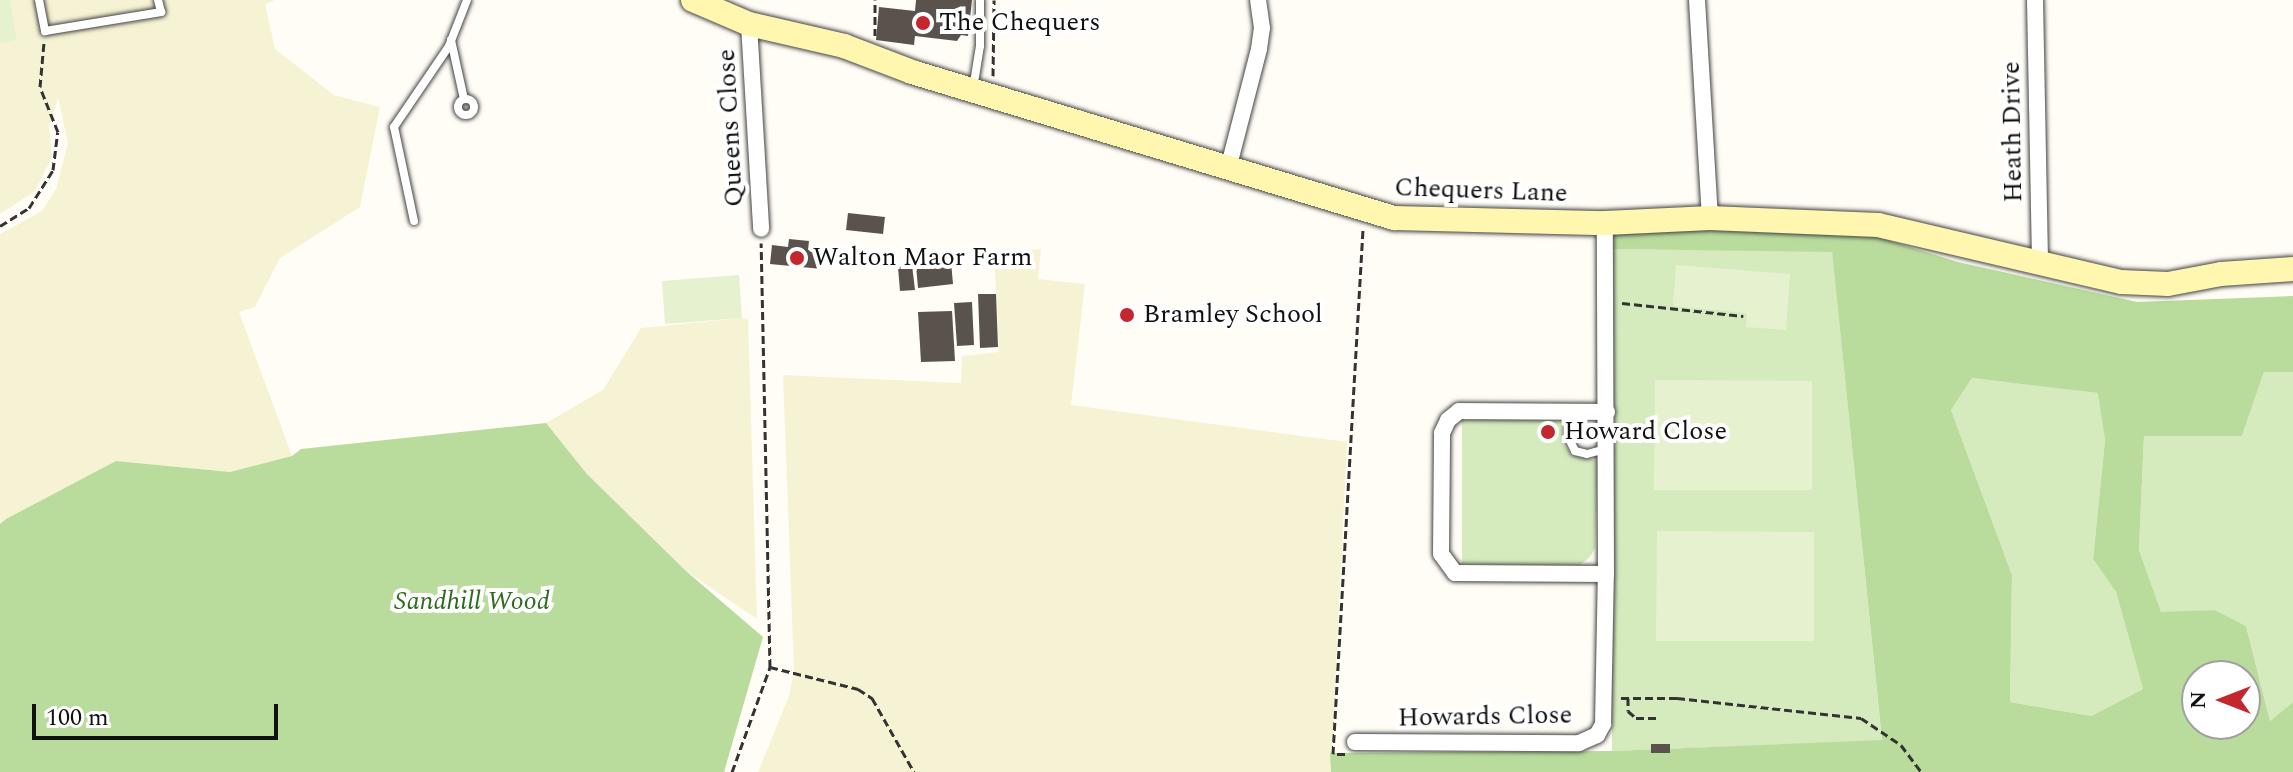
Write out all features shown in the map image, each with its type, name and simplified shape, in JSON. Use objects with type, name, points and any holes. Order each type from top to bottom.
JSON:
[{"type":"main road","name":"Chequers Lane","points":[[693,0],[749,24],[844,46],[983,93],[1394,218],[1605,223],[1710,218],[1878,225],[2121,282],[2168,284],[2221,274],[2293,269]]},
{"type":"street","points":[[1228,169],[1259,49],[1262,28],[1258,0]]},
{"type":"street","points":[[1697,0],[1710,218]]},
{"type":"street","name":"Heath Drive","points":[[2035,0],[2040,263]]},
{"type":"street","name":"Queens Close","points":[[749,24],[761,229]]},
{"type":"street","name":"Howards Close","points":[[1355,742],[1579,743],[1597,735],[1603,724],[1607,412],[1605,223]]},
{"type":"street","points":[[1606,574],[1455,573],[1441,554],[1442,433],[1448,420],[1459,411],[1607,412]]},
{"type":"lane","points":[[39,0],[45,31],[161,12],[158,0]]},
{"type":"lane","points":[[414,221],[394,127],[451,39],[467,0]]},
{"type":"lane","points":[[980,0],[983,93]]},
{"type":"lane","points":[[451,39],[464,99]]},
{"type":"lane","points":[[1577,413],[1569,428],[1569,439],[1575,451],[1587,454],[1606,449]]},
{"type":"path","points":[[875,0],[877,59]]},
{"type":"path","points":[[983,93],[994,0]]},
{"type":"path","points":[[0,226],[29,208],[53,170],[58,132],[40,87],[45,31]]},
{"type":"path","points":[[1355,742],[1352,754],[1333,754],[1364,211]]},
{"type":"path","points":[[732,772],[770,667],[761,229]]},
{"type":"path","points":[[1606,302],[1743,316]]},
{"type":"path","points":[[770,667],[858,689],[872,698],[914,772]]},
{"type":"path","points":[[1605,698],[1677,698],[1861,718],[1901,745],[1921,772]]},
{"type":"path","points":[[1628,698],[1628,711],[1636,718],[1660,718]]},
{"type":"shaded area","points":[[0,0],[275,0],[265,4],[275,49],[334,95],[380,107],[360,207],[280,258],[255,307],[239,312],[292,456],[230,472],[116,461],[0,524],[0,234],[42,211],[56,189],[68,143],[58,98],[49,126],[52,157],[35,191],[0,214]]},
{"type":"shaded area","points":[[1041,249],[1038,279],[1085,284],[1071,405],[1347,442],[1331,772],[758,772],[789,696],[794,672],[783,375],[961,383],[962,356],[999,352],[994,253]]},
{"type":"shaded area","points":[[748,319],[757,619],[686,571],[587,474],[546,423],[603,390],[641,328]]},
{"type":"green space","points":[[0,0],[10,0],[17,40],[0,43]]},
{"type":"green space","points":[[1706,230],[1877,237],[1958,262],[2137,302],[2293,296],[2293,372],[2264,372],[2242,436],[2144,436],[2139,550],[2161,612],[2215,610],[2246,626],[2255,660],[2181,660],[2181,740],[2261,740],[2261,685],[2270,721],[2293,702],[2293,772],[1331,772],[1330,753],[1612,751],[1882,740],[1832,252],[1612,249],[1613,235]],"holes":[[[1972,378],[2098,393],[2105,440],[2093,559],[2116,592],[2143,689],[2091,716],[2010,702],[2012,575],[1951,410]]]},
{"type":"green space","points":[[1612,249],[1832,251],[1882,741],[1612,751]]},
{"type":"green space","points":[[1676,265],[1790,274],[1786,330],[1746,327],[1747,313],[1673,306]]},
{"type":"green space","points":[[739,275],[742,318],[665,324],[662,281]]},
{"type":"green space","points":[[2264,372],[2293,372],[2293,702],[2270,721],[2261,685],[2261,660],[2255,660],[2246,626],[2215,610],[2161,613],[2139,550],[2144,436],[2242,436]]},
{"type":"green space","points":[[1972,378],[2099,393],[2105,440],[2093,559],[2116,592],[2143,689],[2091,716],[2010,702],[2012,575],[1951,410]]},
{"type":"green space","points":[[1655,380],[1812,381],[1812,490],[1654,490]]},
{"type":"green space","points":[[1564,419],[1563,444],[1572,455],[1598,461],[1595,548],[1590,557],[1578,566],[1462,564],[1462,420]]},
{"type":"green space","name":"Sandhill Wood","points":[[546,423],[587,474],[686,571],[763,637],[724,772],[0,772],[0,524],[6,519],[116,461],[230,472],[292,456],[301,449]]},
{"type":"green space","points":[[1657,531],[1814,532],[1814,641],[1656,641]]},
{"type":"building","name":"The Chequers","points":[[916,0],[972,0],[968,36],[961,35],[957,41],[915,36],[914,45],[876,40],[879,7],[915,11]]},
{"type":"building","points":[[848,213],[885,217],[883,234],[846,230]]},
{"type":"building","name":"Walton Maor Farm","points":[[789,239],[809,241],[808,250],[824,252],[822,269],[770,264],[772,245],[788,247]]},
{"type":"building","points":[[951,262],[953,284],[918,288],[916,265]]},
{"type":"building","points":[[912,265],[915,290],[900,291],[898,267]]},
{"type":"building","points":[[978,294],[996,294],[998,347],[980,348]]},
{"type":"building","points":[[972,302],[974,345],[957,346],[954,303]]},
{"type":"building","points":[[952,311],[955,361],[921,362],[918,312]]},
{"type":"building","points":[[1651,744],[1670,744],[1670,753],[1651,753]]},
{"type":"place","name":"The Chequers","points":[[923,23]]},
{"type":"place","name":"Walton Maor Farm","points":[[797,258]]},
{"type":"place","name":"Bramley School","points":[[1127,315]]},
{"type":"place","name":"Howard Close","points":[[1548,432]]}]
